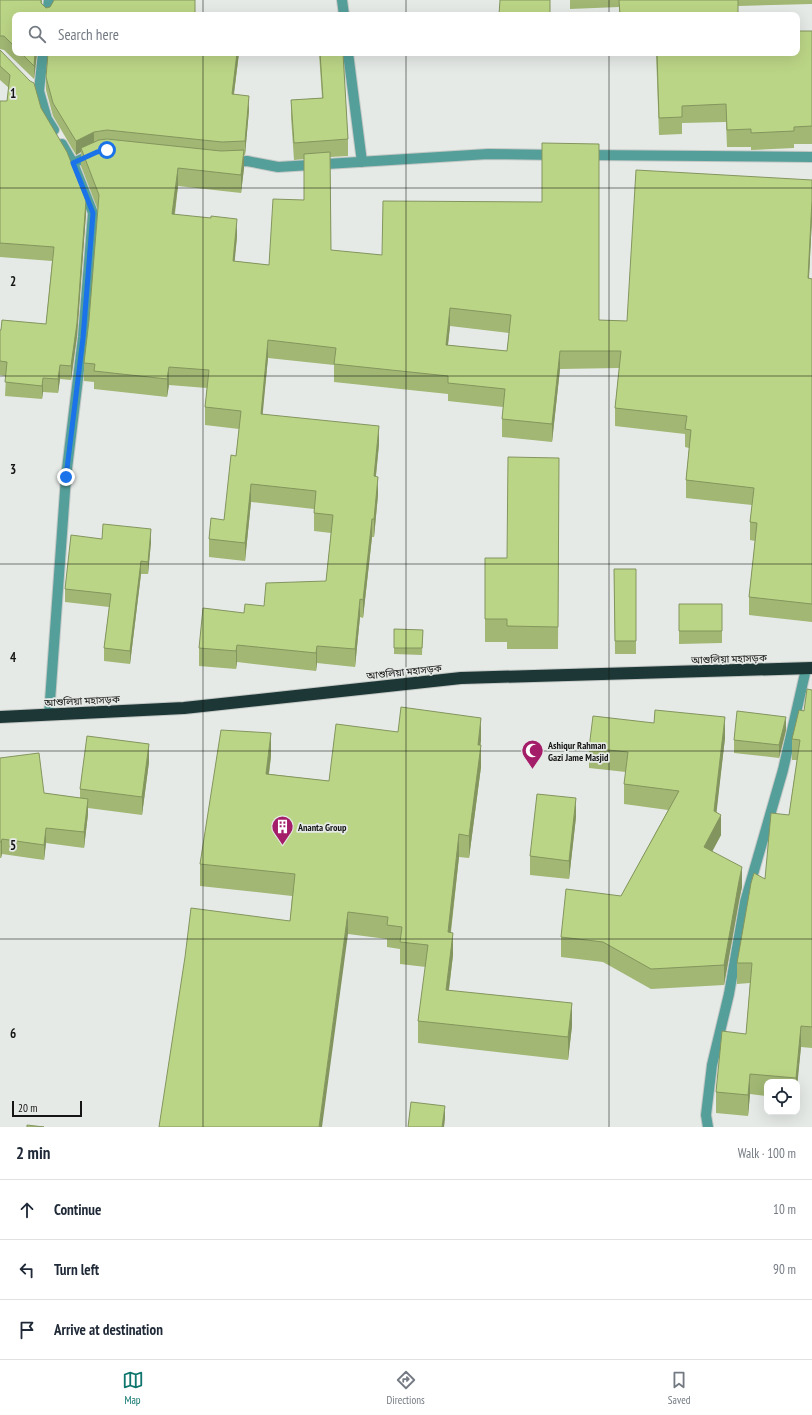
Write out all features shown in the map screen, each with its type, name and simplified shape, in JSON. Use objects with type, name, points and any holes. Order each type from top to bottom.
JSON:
[{"type":"highway","name":"আশুলিয়া মহাসড়ক","points":[[0,717],[184,708],[461,678],[809,668]]},
{"type":"street","points":[[47,12],[49,0]]},
{"type":"street","points":[[342,0],[344,12]]},
{"type":"street","points":[[43,56],[40,91],[47,119],[73,163],[93,213],[83,338],[66,477],[49,715]]},
{"type":"street","points":[[348,56],[362,162]]},
{"type":"street","points":[[30,84],[35,90],[40,91]]},
{"type":"street","points":[[73,163],[102,151]]},
{"type":"street","points":[[222,162],[247,161],[278,167],[488,154],[812,157]]},
{"type":"street","points":[[708,1127],[706,1115],[712,1065],[729,994],[745,902],[783,770],[809,668]]},
{"type":"building","points":[[0,0],[41,0],[41,3],[46,8],[50,7],[54,0],[195,0],[195,12],[12,12],[12,44],[4,36],[0,36]]},
{"type":"building","points":[[500,0],[550,0],[550,12],[499,12]]},
{"type":"building","points":[[619,0],[738,0],[738,12],[620,12]]},
{"type":"building","points":[[800,31],[812,31],[812,126],[794,127],[794,131],[751,133],[751,129],[727,130],[726,104],[682,106],[682,117],[659,118],[657,56],[800,56]]},
{"type":"building","points":[[0,50],[30,81],[34,83],[41,108],[67,152],[86,200],[77,323],[71,366],[60,365],[58,379],[43,378],[42,386],[5,382],[7,362],[0,361],[0,330],[2,320],[46,324],[54,247],[0,243],[0,101],[7,101],[10,75],[0,66]]},
{"type":"building","points":[[24,56],[35,56],[34,66]]},
{"type":"building","points":[[48,56],[237,56],[232,94],[249,96],[245,141],[222,142],[107,130],[94,132],[76,141],[53,103],[46,77]]},
{"type":"building","points":[[320,56],[343,56],[348,139],[294,143],[291,100],[323,98]]},
{"type":"building","points":[[107,139],[221,151],[244,150],[241,175],[178,168],[172,214],[237,219],[233,261],[269,265],[273,199],[304,200],[304,154],[330,152],[331,250],[382,255],[383,201],[542,202],[542,143],[599,144],[599,320],[627,321],[636,170],[812,180],[808,278],[812,279],[812,604],[749,597],[757,523],[750,522],[754,488],[686,480],[691,430],[685,429],[687,416],[615,408],[621,351],[560,351],[552,424],[502,419],[505,389],[448,383],[448,376],[334,364],[336,348],[268,340],[261,414],[379,426],[374,476],[378,477],[374,519],[372,519],[363,600],[360,599],[355,649],[317,646],[316,653],[237,645],[236,651],[199,648],[203,608],[244,613],[245,604],[264,606],[266,583],[326,581],[333,515],[314,513],[316,491],[251,484],[245,543],[209,539],[211,518],[224,520],[231,455],[236,456],[241,411],[205,407],[209,370],[169,367],[167,379],[94,371],[95,364],[84,363],[99,195],[81,148],[99,140]],"holes":[[[450,308],[511,315],[507,351],[446,345]]]},
{"type":"building","points":[[508,457],[559,458],[558,627],[507,626],[507,619],[485,619],[485,558],[507,558]]},
{"type":"building","points":[[103,524],[151,529],[148,562],[141,561],[130,651],[104,648],[111,594],[65,589],[71,535],[102,539]]},
{"type":"building","points":[[614,569],[636,569],[636,641],[615,641]]},
{"type":"building","points":[[679,604],[722,604],[722,631],[679,631]]},
{"type":"building","points":[[394,629],[423,630],[422,648],[394,648]]},
{"type":"building","points":[[807,689],[812,690],[812,1027],[801,1026],[796,1078],[750,1074],[748,1095],[716,1092],[722,1031],[746,1034],[752,963],[737,963],[751,883],[754,873],[765,879],[771,813],[789,815],[800,740],[792,739],[799,710],[804,711]]},
{"type":"building","points":[[401,707],[481,718],[478,745],[481,745],[469,836],[459,834],[448,932],[453,933],[446,990],[572,1003],[568,1037],[418,1021],[428,945],[400,942],[402,927],[387,925],[388,917],[348,912],[319,1127],[159,1127],[191,908],[290,921],[295,874],[200,864],[221,730],[271,733],[266,774],[329,781],[336,724],[398,732]]},
{"type":"building","points":[[655,710],[725,717],[714,811],[721,815],[704,847],[742,867],[724,965],[651,969],[603,942],[561,937],[566,889],[621,896],[679,791],[624,784],[628,752],[589,748],[593,716],[654,723]]},
{"type":"building","points":[[737,711],[786,717],[779,745],[734,740]]},
{"type":"building","points":[[87,736],[149,744],[142,797],[80,789]]},
{"type":"building","points":[[39,753],[44,793],[88,799],[84,832],[46,828],[44,845],[2,839],[0,842],[0,758]]},
{"type":"building","points":[[537,794],[576,798],[569,861],[530,856]]},
{"type":"building","points":[[411,1102],[445,1106],[442,1127],[408,1127]]},
{"type":"building","points":[[27,1125],[44,1127],[27,1127]]},
{"type":"place","name":"Ashiqur Rahman Gazi Jame Masjid","points":[[533,770]]},
{"type":"place","name":"Ananta Group","points":[[282,846]]},
{"type":"route","points":[[66,477],[83,338],[93,213],[73,163],[97,152],[107,150]]}]
